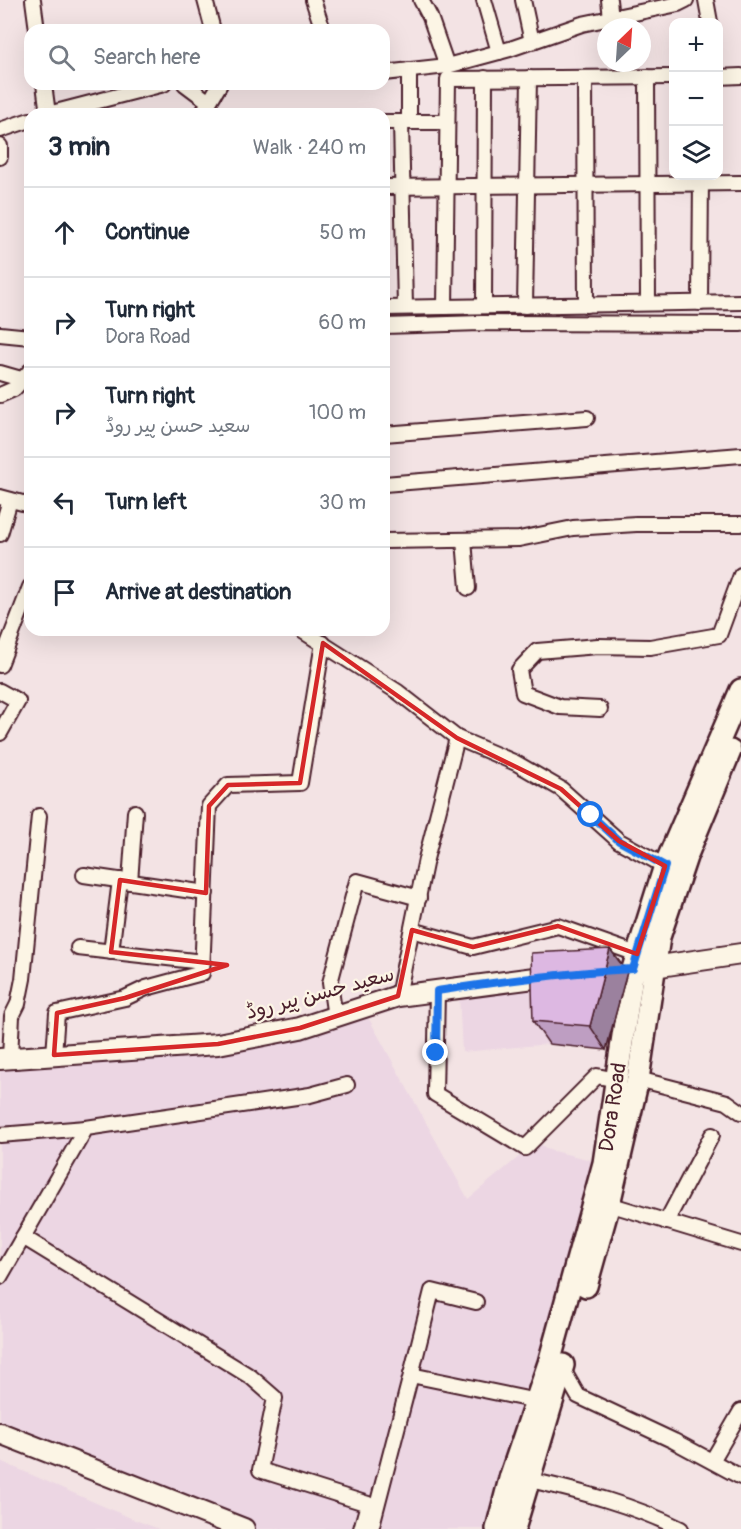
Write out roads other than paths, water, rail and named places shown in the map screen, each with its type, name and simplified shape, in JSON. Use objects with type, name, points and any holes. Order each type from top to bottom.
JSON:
[{"type":"main road","name":"Dora Road","points":[[497,1529],[521,1478],[537,1401],[556,1365],[602,1202],[604,1163],[624,1077],[641,964],[665,866],[741,690]]},
{"type":"main road","points":[[641,964],[659,936],[686,857],[741,726]]},
{"type":"main road","points":[[514,1529],[521,1478],[556,1365]]},
{"type":"street","points":[[33,0],[36,24]]},
{"type":"street","points":[[206,0],[212,24]]},
{"type":"street","points":[[313,0],[321,24]]},
{"type":"street","points":[[421,0],[430,17],[447,66]]},
{"type":"street","points":[[484,0],[499,52]]},
{"type":"street","points":[[523,0],[532,42]]},
{"type":"street","points":[[609,0],[611,18],[681,1]]},
{"type":"street","points":[[706,0],[709,18]]},
{"type":"street","points":[[390,72],[447,66],[597,21]]},
{"type":"street","points":[[405,307],[402,187],[409,70]]},
{"type":"street","points":[[723,76],[741,76]]},
{"type":"street","points":[[647,77],[648,303]]},
{"type":"street","points":[[445,307],[448,79],[669,77]]},
{"type":"street","points":[[484,306],[486,78]]},
{"type":"street","points":[[525,306],[529,78]]},
{"type":"street","points":[[585,78],[586,304]]},
{"type":"street","points":[[45,90],[47,108]]},
{"type":"street","points":[[71,108],[141,90]]},
{"type":"street","points":[[190,90],[206,108],[216,90]]},
{"type":"street","points":[[0,130],[24,122]]},
{"type":"street","points":[[390,122],[447,122]]},
{"type":"street","points":[[0,146],[0,157]]},
{"type":"street","points":[[390,187],[648,184],[690,180]]},
{"type":"street","points":[[700,303],[701,180]]},
{"type":"street","points":[[711,180],[741,183]]},
{"type":"street","points":[[390,308],[741,302]]},
{"type":"street","points":[[390,326],[481,323],[741,324]]},
{"type":"street","points":[[0,334],[24,336]]},
{"type":"street","points":[[0,373],[24,376]]},
{"type":"street","points":[[0,395],[14,389],[24,380]]},
{"type":"street","points":[[390,434],[587,418]]},
{"type":"street","points":[[390,484],[741,455]]},
{"type":"street","points":[[0,534],[5,499],[24,504]]},
{"type":"street","points":[[390,541],[519,539],[573,528],[636,524],[741,524]]},
{"type":"street","points":[[465,540],[468,588]]},
{"type":"street","points":[[600,708],[560,707],[523,693],[519,670],[537,651],[598,646],[650,647],[719,635],[741,575]]},
{"type":"street","points":[[0,665],[24,603]]},
{"type":"street","points":[[312,636],[398,692],[457,738],[516,764],[561,789],[619,841],[665,866]]},
{"type":"street","points":[[54,1055],[57,1013],[125,998],[146,988],[202,973],[209,806],[228,785],[300,783],[323,643]]},
{"type":"street","points":[[0,691],[18,701],[0,733]]},
{"type":"street","points":[[398,996],[426,859],[457,738]]},
{"type":"street","points":[[111,952],[125,881],[135,812]]},
{"type":"street","points":[[5,1058],[12,1016],[18,1004],[23,979],[39,816]]},
{"type":"street","points":[[84,875],[206,893]]},
{"type":"street","points":[[335,1017],[330,983],[357,881],[419,898]]},
{"type":"street","points":[[412,930],[473,947],[558,926],[641,964]]},
{"type":"street","points":[[78,948],[203,962]]},
{"type":"street","points":[[612,970],[641,964],[741,954]]},
{"type":"street","name":"سعید حسن پیر روڈ","points":[[5,1058],[218,1044],[300,1028],[398,996],[580,973]]},
{"type":"street","points":[[437,991],[435,1094],[525,1148],[597,1076],[624,1077],[727,1102],[741,1112]]},
{"type":"street","points":[[0,1135],[86,1128],[310,1095],[347,1085]]},
{"type":"street","points":[[0,1277],[86,1128]]},
{"type":"street","points":[[666,1222],[712,1135]]},
{"type":"street","points":[[602,1202],[741,1244]]},
{"type":"street","points":[[24,1237],[251,1377],[275,1398],[260,1470],[368,1504],[361,1529]]},
{"type":"street","points":[[370,1529],[432,1291],[476,1302]]},
{"type":"street","points":[[556,1365],[579,1395],[740,1473]]},
{"type":"street","points":[[411,1375],[537,1401]]},
{"type":"street","points":[[712,1461],[741,1411]]},
{"type":"street","points":[[0,1433],[244,1529]]},
{"type":"street","points":[[521,1478],[570,1489],[649,1513],[681,1529]]}]
